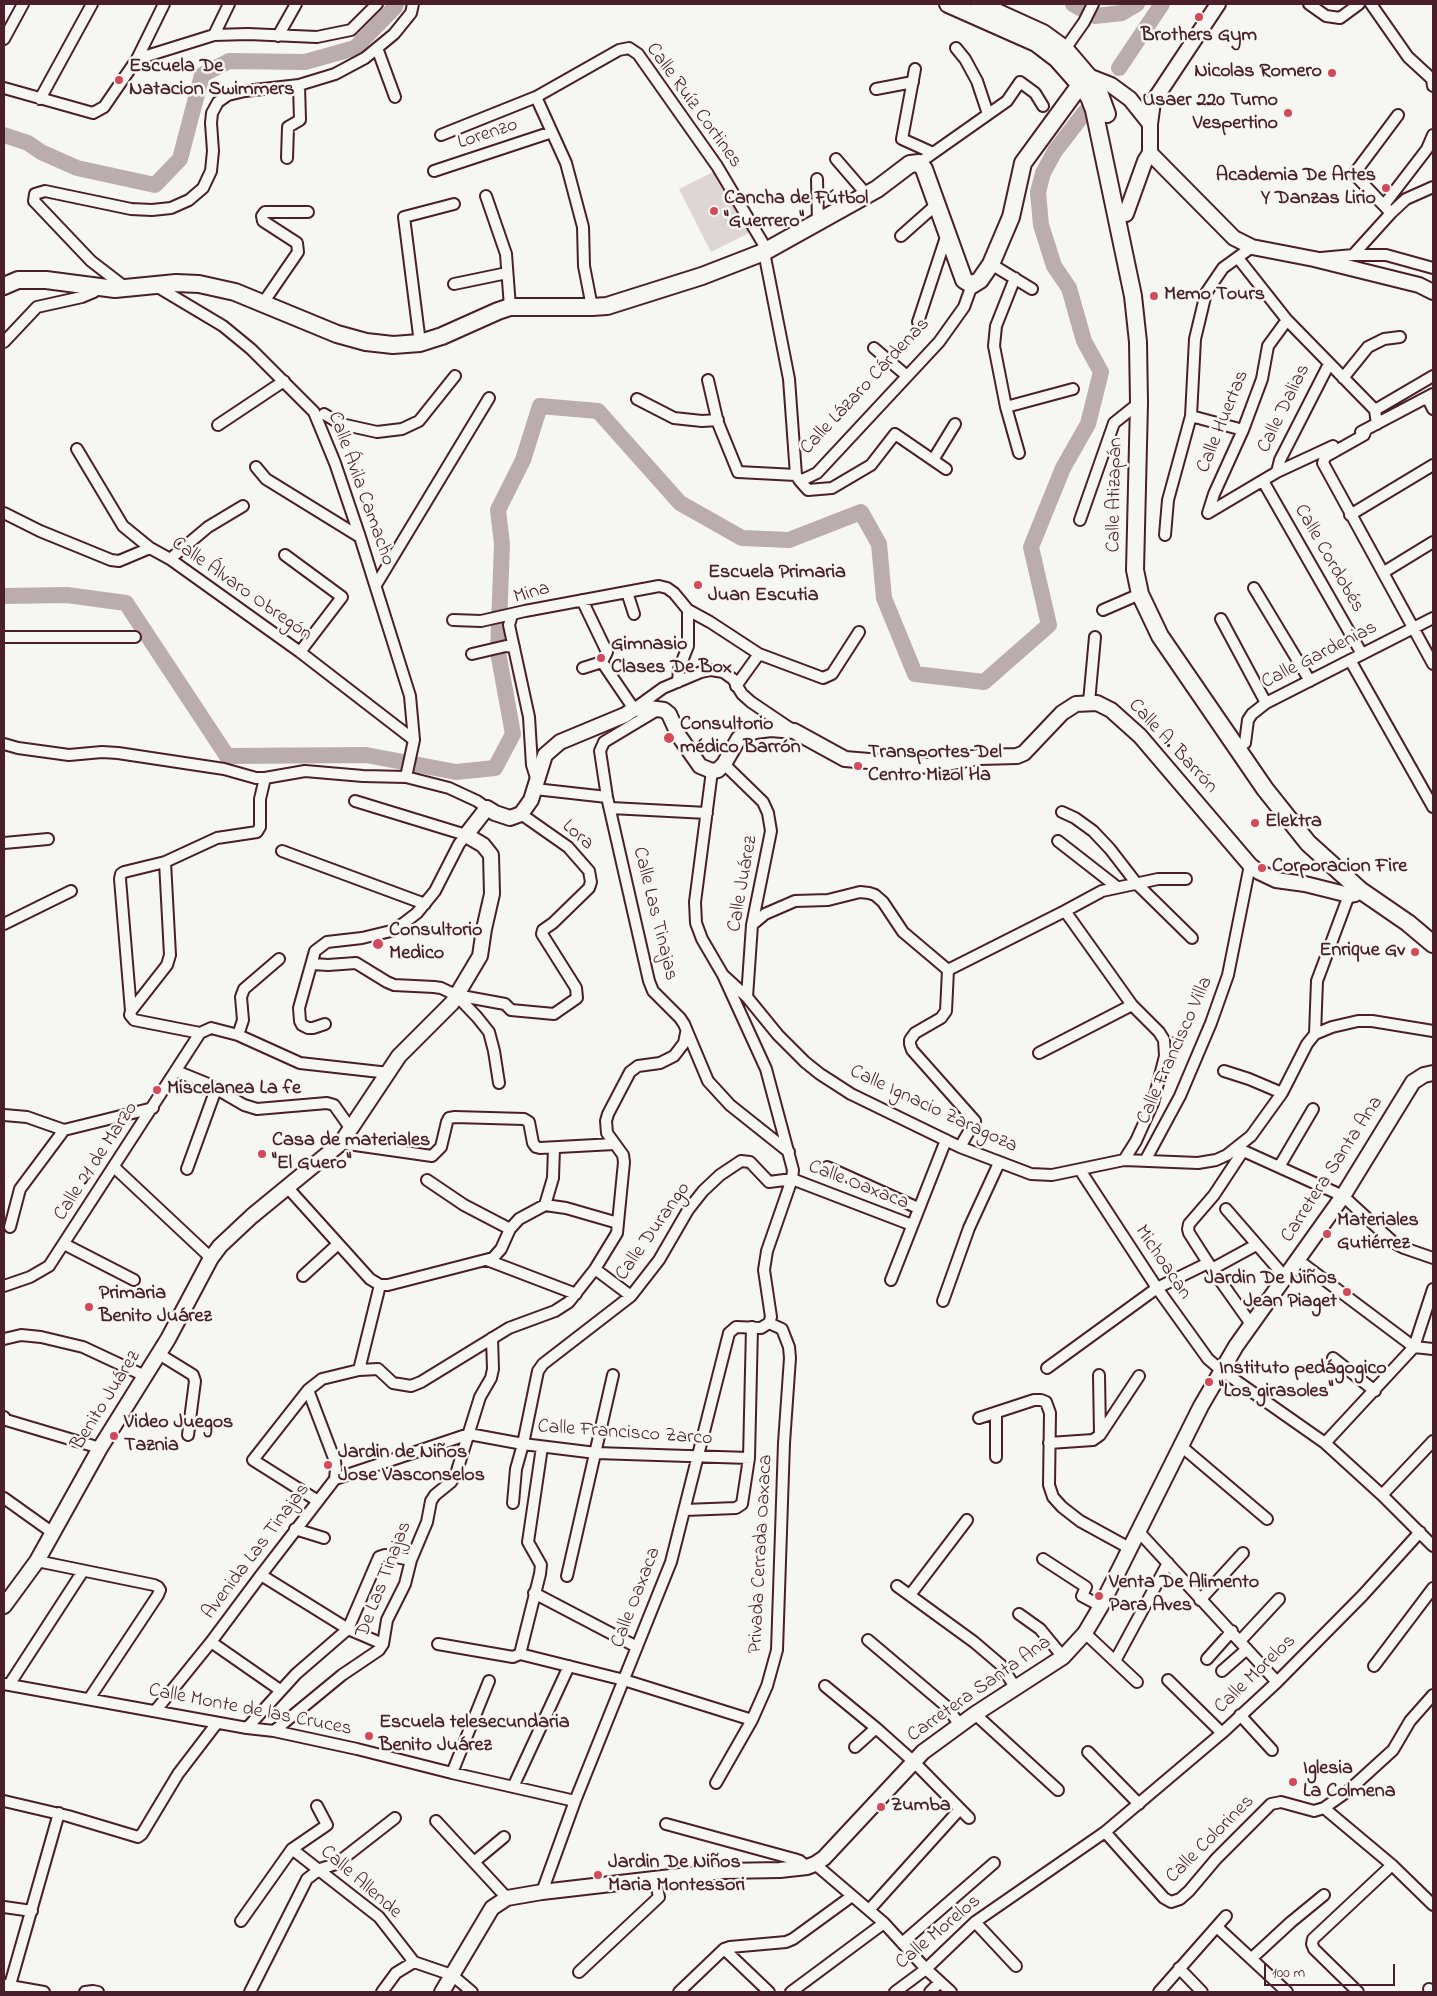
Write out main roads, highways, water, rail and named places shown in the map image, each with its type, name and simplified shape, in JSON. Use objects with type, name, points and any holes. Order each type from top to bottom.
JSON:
[{"type":"main road","points":[[948,4],[1036,43],[1084,80]]},
{"type":"main road","points":[[979,4],[1043,33],[1065,49],[1084,80],[1094,110],[1121,216]]},
{"type":"main road","name":"Calle Lázaro Cárdenas","points":[[4,286],[18,280],[46,280],[115,289],[154,284],[199,284],[236,292],[337,334],[366,342],[393,345],[420,342],[442,336],[510,307],[607,306],[702,276],[766,251],[877,189],[910,164],[918,163],[924,169],[964,280],[972,285],[980,280],[992,264],[1011,218],[1023,163],[1084,80]]},
{"type":"main road","name":"Calle Atizapán","points":[[1121,216],[1138,342],[1139,403],[1135,570],[1140,594],[1160,636],[1241,745]]},
{"type":"main road","name":"Calle Atizapán","points":[[1121,216],[1142,296],[1148,343],[1150,405],[1146,570],[1149,590],[1168,629],[1241,745]]},
{"type":"main road","points":[[1241,745],[1264,788],[1308,843],[1354,892],[1408,924],[1433,944]]},
{"type":"main road","points":[[1241,745],[1316,839],[1367,884],[1433,931]]},
{"type":"waterway","points":[[4,135],[28,143],[41,152],[77,168],[155,185],[180,159],[202,75],[229,61],[305,62],[355,48],[396,4]]},
{"type":"waterway","points":[[1073,4],[1080,8]]},
{"type":"waterway","points":[[1095,16],[1122,13],[1137,4]]},
{"type":"waterway","points":[[1119,68],[1162,4]]},
{"type":"waterway","points":[[4,596],[67,595],[126,603],[227,756],[366,755],[456,772],[495,768],[513,734],[498,652],[502,544],[498,510],[523,460],[540,406],[598,411],[680,503],[742,538],[789,540],[861,512],[879,544],[884,598],[915,674],[984,682],[1049,625],[1031,547],[1063,468],[1088,424],[1101,372],[1084,341],[1069,288],[1054,266],[1041,225],[1038,192],[1043,173],[1055,151],[1085,112]]},
{"type":"place","name":"Brothers Gym","points":[[1199,17]]},
{"type":"place","name":"Nicolas Romero","points":[[1332,73]]},
{"type":"place","name":"Escuela De Natacion Swimmers","points":[[119,80]]},
{"type":"place","name":"Usaer 220 Turno Vespertino","points":[[1288,113]]},
{"type":"place","name":"Academia De Artes Y Danzas Lirio","points":[[1386,188]]},
{"type":"place","name":"Cancha de Fútbol \"Guerrero\"","points":[[714,211]]},
{"type":"place","name":"Memo Tours","points":[[1154,296]]},
{"type":"place","name":"Escuela Primaria Juan Escutia","points":[[698,585]]},
{"type":"place","name":"Gimnasio Clases De Box","points":[[601,658]]},
{"type":"place","name":"Consultorio médico Barrón","points":[[669,738]]},
{"type":"place","name":"Transportes Del Centro Mizol Ha","points":[[858,766]]},
{"type":"place","name":"Elektra","points":[[1255,823]]},
{"type":"place","name":"Corporacion Fire","points":[[1262,868]]},
{"type":"place","name":"Consultorio Medico","points":[[378,944]]},
{"type":"place","name":"Enrique Gv","points":[[1415,952]]},
{"type":"place","name":"Miscelanea La fe","points":[[157,1090]]},
{"type":"place","name":"Casa de materiales \"El Guero\"","points":[[262,1154]]},
{"type":"place","name":"Materiales Gutiérrez","points":[[1327,1234]]},
{"type":"place","name":"Jardin De Niños Jean Piaget","points":[[1347,1292]]},
{"type":"place","name":"Primaria Benito Juárez","points":[[89,1307]]},
{"type":"place","name":"Instituto pedágogico \"Los girasoles\"","points":[[1209,1382]]},
{"type":"place","name":"Video Juegos Taznia","points":[[114,1436]]},
{"type":"place","name":"Jardin de Niños Jose Vasconselos","points":[[328,1465]]},
{"type":"place","name":"Venta De Alimento Para Aves","points":[[1099,1596]]},
{"type":"place","name":"Escuela telesecundaria Benito Juárez","points":[[369,1736]]},
{"type":"place","name":"Iglesia La Colmena","points":[[1293,1782]]},
{"type":"place","name":"Zumba","points":[[881,1807]]},
{"type":"place","name":"Jardin De Niños Maria Montessori","points":[[598,1875]]}]
